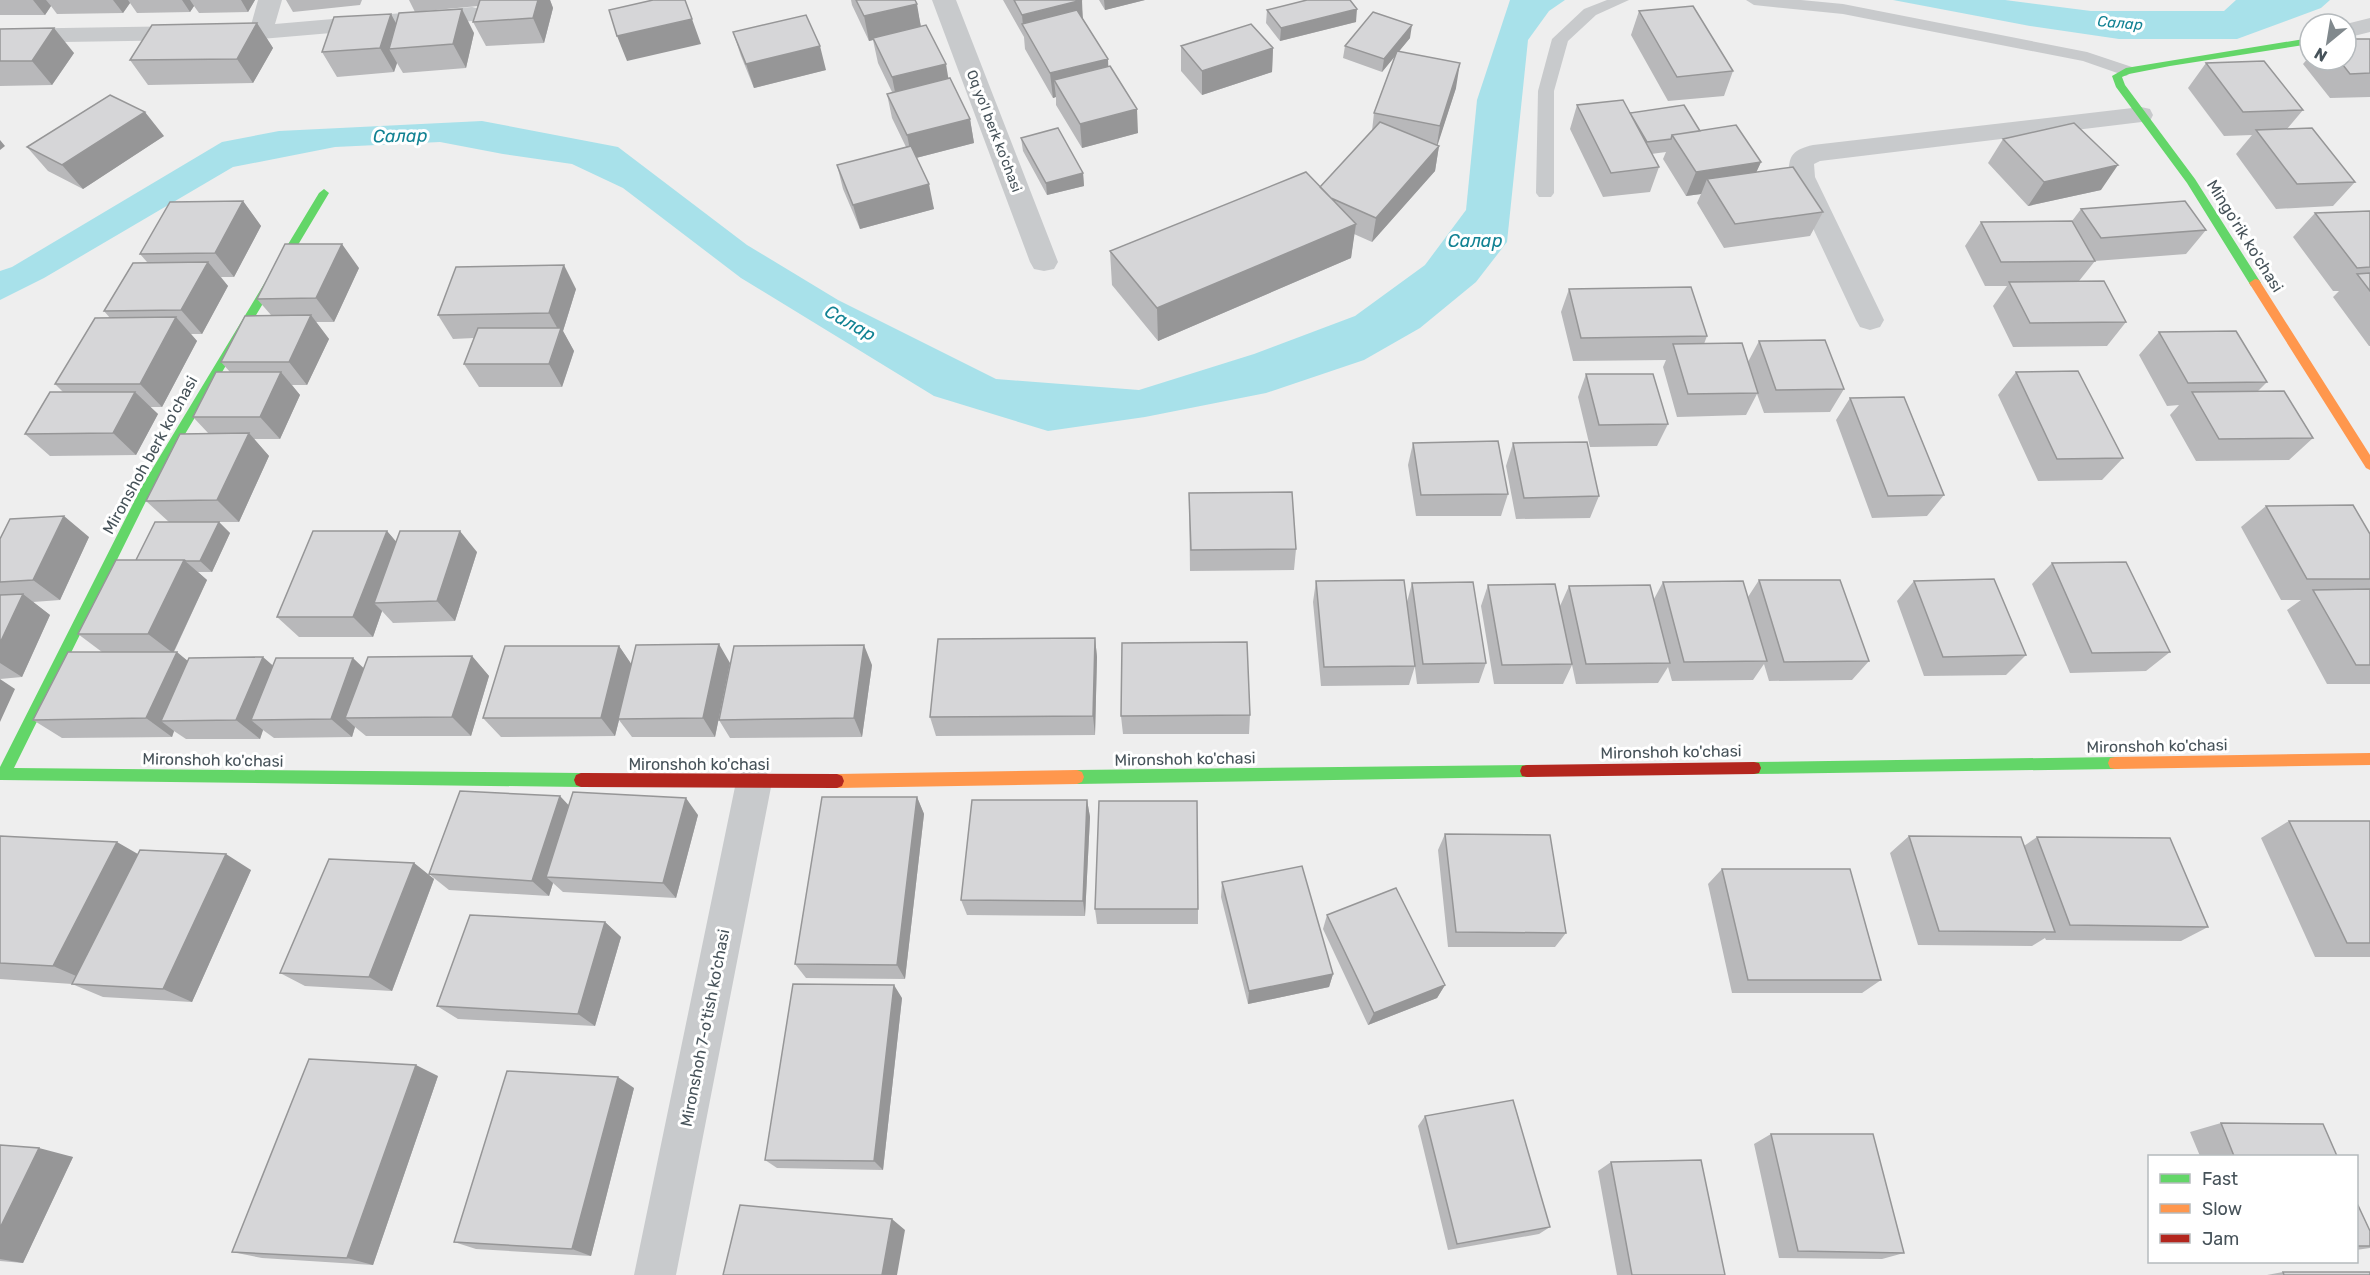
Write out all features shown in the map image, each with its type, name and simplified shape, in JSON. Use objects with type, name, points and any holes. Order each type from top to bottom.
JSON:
[{"type":"street","points":[[261,32],[270,0]]},
{"type":"street","name":"Oq yo'l berk ko'chasi","points":[[944,0],[1044,262]]},
{"type":"street","points":[[0,36],[261,32],[472,14]]},
{"type":"street","points":[[2126,71],[2298,42]]},
{"type":"street","name":"Mingo'rik ko'chasi","points":[[2126,71],[2117,76],[2120,85],[2191,181],[2370,465]]},
{"type":"street","points":[[1870,320],[1802,177],[1801,161],[1813,153],[2141,114]]},
{"type":"street","name":"Mironshoh berk ko'chasi","points":[[2,774],[146,489],[324,193]]},
{"type":"street","name":"Mironshoh ko'chasi","points":[[2,774],[754,782],[2370,759]]},
{"type":"street","name":"Mironshoh 7-o'tish ko'chasi","points":[[655,1275],[754,782]]},
{"type":"lane","points":[[1545,193],[1546,91],[1560,39],[1590,12],[1621,0]]},
{"type":"lane","points":[[1754,0],[1865,13],[2087,57],[2126,71]]},
{"type":"water","name":"Салар","points":[[1510,0],[1565,0],[1549,11],[1528,40],[1507,242],[1476,282],[1420,328],[1364,360],[1266,393],[1145,417],[1048,431],[934,396],[741,278],[623,188],[572,164],[440,142],[335,147],[233,167],[44,278],[0,300],[0,271],[12,267],[222,142],[279,131],[482,121],[618,147],[747,245],[838,300],[996,379],[1139,390],[1254,354],[1355,316],[1425,265],[1466,210],[1477,100]]},
{"type":"water","name":"Салар","points":[[1893,0],[2005,0],[2091,11],[2224,11],[2236,0],[2330,0],[2321,8],[2310,12],[2298,12],[2298,16],[2237,39],[2119,39],[2030,26]]},
{"type":"building","points":[[480,0],[538,0],[533,18],[473,22]]},
{"type":"building","points":[[653,0],[685,0],[692,19],[617,36],[609,10]]},
{"type":"building","points":[[856,0],[915,0],[917,4],[864,16]]},
{"type":"building","points":[[1014,0],[1082,0],[1022,15]]},
{"type":"building","points":[[1307,0],[1350,0],[1357,9],[1281,28],[1267,10]]},
{"type":"building","points":[[1693,6],[1733,71],[1677,77],[1639,11]]},
{"type":"building","points":[[462,9],[453,44],[389,49],[399,13]]},
{"type":"building","points":[[1077,10],[1108,59],[1050,73],[1022,24]]},
{"type":"building","points":[[1373,12],[1412,25],[1384,59],[1345,46]]},
{"type":"building","points":[[391,14],[380,48],[322,52],[334,17]]},
{"type":"building","points":[[806,15],[820,46],[746,64],[733,32]]},
{"type":"building","points":[[257,23],[237,59],[130,60],[152,25]]},
{"type":"building","points":[[1251,24],[1273,48],[1202,71],[1181,46]]},
{"type":"building","points":[[926,25],[946,64],[892,77],[873,38]]},
{"type":"building","points":[[54,28],[32,61],[0,61],[0,29]]},
{"type":"building","points":[[2358,39],[2370,39],[2370,73],[2350,74],[2348,72],[2358,72]]},
{"type":"building","points":[[1397,51],[1460,63],[1440,126],[1374,113]]},
{"type":"building","points":[[2264,61],[2303,110],[2243,112],[2206,63]]},
{"type":"building","points":[[1110,66],[1137,109],[1080,124],[1054,80]]},
{"type":"building","points":[[950,78],[970,119],[907,135],[887,94]]},
{"type":"building","points":[[110,95],[145,112],[62,165],[27,147]]},
{"type":"building","points":[[1623,100],[1659,167],[1611,173],[1577,105]]},
{"type":"building","points":[[1684,105],[1700,131],[1672,135],[1671,139],[1647,142],[1630,113]]},
{"type":"building","points":[[1380,122],[1439,146],[1376,218],[1331,198],[1320,187]]},
{"type":"building","points":[[2074,123],[2118,165],[2044,182],[2003,139]]},
{"type":"building","points":[[1736,125],[1761,162],[1696,172],[1672,135]]},
{"type":"building","points":[[1058,128],[1083,173],[1046,183],[1021,138]]},
{"type":"building","points":[[2312,128],[2355,182],[2297,184],[2256,130]]},
{"type":"building","points":[[911,146],[929,184],[853,205],[837,165]]},
{"type":"building","points":[[1793,167],[1823,212],[1735,224],[1707,179]]},
{"type":"building","points":[[1306,172],[1356,224],[1157,308],[1110,251]]},
{"type":"building","points":[[243,201],[215,253],[140,254],[170,202]]},
{"type":"building","points":[[2185,201],[2206,230],[2101,238],[2081,209]]},
{"type":"building","points":[[2370,211],[2370,267],[2357,268],[2315,213]]},
{"type":"building","points":[[2072,221],[2095,261],[2001,262],[1981,222]]},
{"type":"building","points":[[285,244],[342,244],[316,298],[257,299]]},
{"type":"building","points":[[208,262],[181,310],[104,311],[133,263]]},
{"type":"building","points":[[564,265],[549,313],[438,315],[456,267]]},
{"type":"building","points":[[2370,273],[2370,291],[2357,274]]},
{"type":"building","points":[[2104,281],[2126,322],[2030,323],[2009,282]]},
{"type":"building","points":[[1691,287],[1707,336],[1581,338],[1569,289]]},
{"type":"building","points":[[311,315],[289,362],[221,362],[245,316]]},
{"type":"building","points":[[176,317],[140,384],[55,384],[95,318]]},
{"type":"building","points":[[478,328],[561,328],[549,364],[464,364]]},
{"type":"building","points":[[2236,331],[2267,382],[2188,383],[2159,332]]},
{"type":"building","points":[[1825,340],[1844,389],[1776,390],[1759,341]]},
{"type":"building","points":[[1742,343],[1758,393],[1688,394],[1673,344]]},
{"type":"building","points":[[2078,371],[2123,458],[2057,459],[2016,372]]},
{"type":"building","points":[[216,372],[281,372],[260,417],[193,417]]},
{"type":"building","points":[[1586,374],[1653,374],[1668,424],[1599,425]]},
{"type":"building","points":[[2284,391],[2313,438],[2219,439],[2192,392]]},
{"type":"building","points":[[50,392],[135,392],[113,433],[25,434]]},
{"type":"building","points":[[1904,397],[1944,495],[1888,496],[1850,398]]},
{"type":"building","points":[[249,433],[217,500],[146,501],[180,434]]},
{"type":"building","points":[[1498,441],[1508,494],[1421,495],[1413,443]]},
{"type":"building","points":[[1587,442],[1599,496],[1524,498],[1513,443]]},
{"type":"building","points":[[1292,492],[1296,549],[1191,550],[1189,493]]},
{"type":"building","points":[[2353,505],[2370,534],[2370,579],[2307,579],[2266,506]]},
{"type":"building","points":[[64,516],[33,580],[0,582],[0,539],[10,519]]},
{"type":"building","points":[[155,522],[219,522],[200,561],[136,560]]},
{"type":"building","points":[[313,531],[387,531],[353,617],[277,617]]},
{"type":"building","points":[[400,531],[460,531],[437,601],[374,603]]},
{"type":"building","points":[[116,560],[184,560],[148,634],[78,634]]},
{"type":"building","points":[[2126,562],[2170,652],[2092,653],[2052,563]]},
{"type":"building","points":[[1994,579],[2026,655],[1943,657],[1914,581]]},
{"type":"building","points":[[1404,580],[1415,666],[1324,667],[1316,581]]},
{"type":"building","points":[[1759,580],[1840,580],[1869,661],[1784,662]]},
{"type":"building","points":[[1743,581],[1767,661],[1684,662],[1663,582]]},
{"type":"building","points":[[1473,582],[1486,663],[1423,664],[1412,583]]},
{"type":"building","points":[[1555,584],[1572,664],[1502,665],[1488,585]]},
{"type":"building","points":[[1650,585],[1670,663],[1586,664],[1569,586]]},
{"type":"building","points":[[2370,589],[2370,665],[2356,665],[2313,590]]},
{"type":"building","points":[[23,594],[0,643],[0,595]]},
{"type":"building","points":[[1095,638],[1093,716],[930,717],[938,639]]},
{"type":"building","points":[[1247,642],[1250,715],[1121,716],[1122,643]]},
{"type":"building","points":[[719,644],[703,718],[618,719],[636,645]]},
{"type":"building","points":[[864,645],[854,718],[719,720],[734,646]]},
{"type":"building","points":[[505,646],[619,646],[601,718],[483,718]]},
{"type":"building","points":[[68,652],[177,652],[146,718],[33,720]]},
{"type":"building","points":[[472,656],[452,717],[345,718],[368,657]]},
{"type":"building","points":[[263,657],[236,720],[161,721],[189,658]]},
{"type":"building","points":[[276,658],[353,658],[331,719],[251,720]]},
{"type":"building","points":[[460,791],[560,796],[532,881],[429,874]]},
{"type":"building","points":[[573,792],[686,798],[663,883],[546,877]]},
{"type":"building","points":[[822,797],[917,797],[897,965],[795,964]]},
{"type":"building","points":[[972,800],[1087,800],[1083,901],[961,900]]},
{"type":"building","points":[[1099,801],[1197,801],[1198,909],[1095,909]]},
{"type":"building","points":[[2289,821],[2370,821],[2370,943],[2347,943]]},
{"type":"building","points":[[1445,834],[1550,835],[1566,933],[1456,932]]},
{"type":"building","points":[[0,836],[117,842],[53,966],[0,963]]},
{"type":"building","points":[[1909,836],[2021,837],[2055,932],[1939,931]]},
{"type":"building","points":[[2037,837],[2170,838],[2208,927],[2070,925]]},
{"type":"building","points":[[140,850],[226,854],[163,989],[72,984]]},
{"type":"building","points":[[329,859],[414,863],[369,977],[280,973]]},
{"type":"building","points":[[1302,866],[1333,974],[1249,991],[1222,882]]},
{"type":"building","points":[[1722,869],[1850,869],[1881,980],[1748,980]]},
{"type":"building","points":[[1396,888],[1445,985],[1374,1013],[1327,915]]},
{"type":"building","points":[[470,915],[605,922],[578,1014],[437,1006]]},
{"type":"building","points":[[793,984],[894,985],[874,1161],[765,1160]]},
{"type":"building","points":[[309,1059],[416,1065],[347,1258],[232,1252]]},
{"type":"building","points":[[507,1071],[618,1077],[572,1249],[454,1242]]},
{"type":"building","points":[[1513,1100],[1550,1227],[1457,1244],[1425,1116]]},
{"type":"building","points":[[2221,1123],[2323,1124],[2337,1155],[2234,1155]]},
{"type":"building","points":[[1771,1134],[1873,1134],[1904,1253],[1798,1251]]},
{"type":"building","points":[[0,1145],[39,1148],[0,1228]]},
{"type":"building","points":[[1701,1160],[1725,1275],[1632,1275],[1611,1162]]},
{"type":"building","points":[[740,1205],[892,1219],[882,1275],[723,1275]]},
{"type":"building","points":[[2358,1205],[2370,1231],[2370,1246],[2358,1246]]},
{"type":"building","points":[[2283,1272],[2370,1272],[2370,1275],[2284,1275]]},
{"type":"traffic: fast","points":[[2255,283],[2191,181],[2120,85],[2117,76],[2126,71],[2298,43]]},
{"type":"traffic: fast","points":[[4,774],[146,489],[324,193]]},
{"type":"traffic: fast","points":[[1754,768],[2115,763]]},
{"type":"traffic: fast","points":[[1077,777],[1527,771]]},
{"type":"traffic: fast","points":[[0,774],[581,780]]},
{"type":"traffic: slow","points":[[2255,283],[2370,465]]},
{"type":"traffic: slow","points":[[2115,763],[2370,759]]},
{"type":"traffic: slow","points":[[837,781],[1077,777]]},
{"type":"traffic: jam","points":[[1527,771],[1754,768]]},
{"type":"traffic: jam","points":[[581,780],[837,781]]}]
